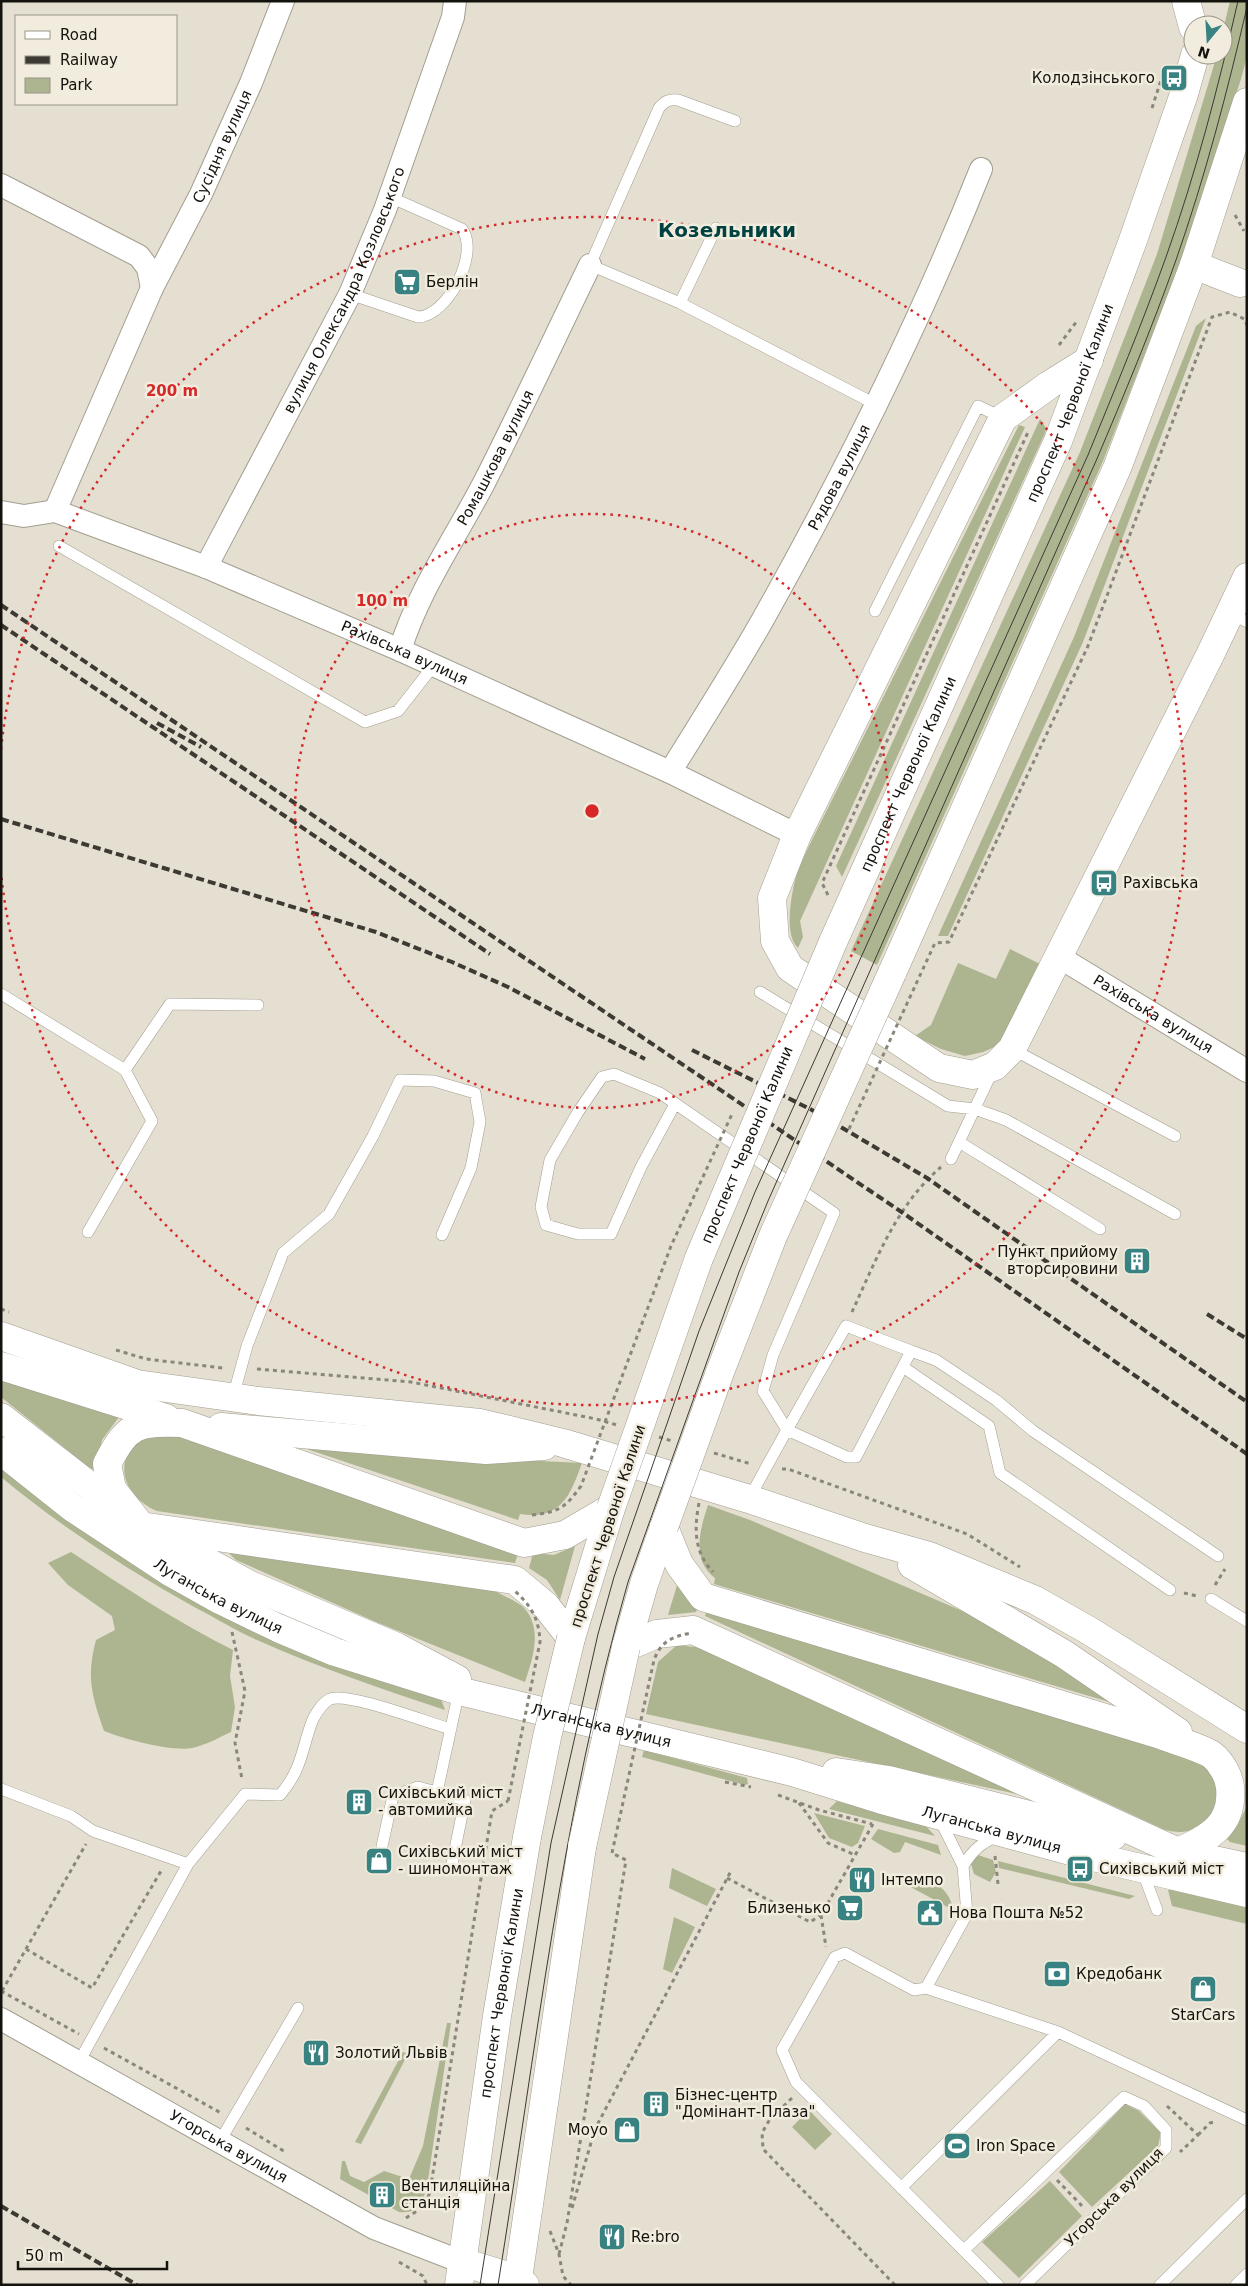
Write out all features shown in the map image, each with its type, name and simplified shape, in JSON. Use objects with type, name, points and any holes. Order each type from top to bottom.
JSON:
[{"type":"main road","points":[[1186,1],[1190,15]]},
{"type":"main road","points":[[1204,15],[1208,1]]},
{"type":"main road","name":"проспект Червоної Калини","points":[[461,2274],[497,2016],[527,1837],[547,1737],[571,1638],[611,1508],[699,1258],[833,942],[1058,441],[1132,243],[1184,94],[1191,65]]},
{"type":"main road","points":[[461,2274],[520,2283],[582,1846],[626,1647],[644,1584],[720,1372],[773,1236],[904,978],[1118,468],[1194,265],[1247,102]]},
{"type":"main road","points":[[1194,265],[1245,281]]},
{"type":"main road","points":[[1089,360],[1049,384],[1003,418],[797,835],[772,898],[775,941],[790,968],[939,1068],[973,1075],[1004,1057],[1238,618],[1247,577]]},
{"type":"main road","points":[[9,1326],[136,1384],[233,1397],[480,1423],[563,1443],[749,1499],[865,1538],[929,1556],[1035,1600],[1088,1630],[1247,1730]]},
{"type":"main road","points":[[1,1366],[182,1423],[524,1543],[565,1534],[611,1508]]},
{"type":"main road","points":[[1,1417],[141,1526],[250,1585],[397,1646],[440,1668],[488,1698]]},
{"type":"main road","points":[[563,1443],[528,1448],[486,1450],[182,1423],[141,1424],[126,1432],[107,1464],[112,1489],[141,1526],[515,1585],[546,1606],[571,1638]]},
{"type":"main road","name":"Луганська вулиця","points":[[1,1451],[73,1508],[119,1540],[220,1600],[278,1628],[335,1652],[459,1691],[792,1772],[938,1816],[999,1845],[1142,1870],[1247,1892]]},
{"type":"main road","points":[[626,1647],[658,1634],[692,1631],[1178,1852],[1208,1838],[1224,1822],[1229,1808],[1231,1801],[1229,1777],[1212,1754],[1158,1734],[703,1597],[680,1564],[664,1527]]},
{"type":"main road","points":[[865,1538],[1064,1654],[1212,1754],[1247,1773]]},
{"type":"main road","points":[[792,1772],[840,1772],[889,1780],[1178,1852],[1247,1867]]},
{"type":"street","name":"Сусідня вулиця","points":[[55,511],[152,288],[201,194],[251,83],[283,1]]},
{"type":"street","name":"вулиця Олександра Козловського","points":[[206,567],[350,294],[390,196],[452,16],[455,1]]},
{"type":"street","name":"Рядова вулиця","points":[[670,772],[762,621],[877,405],[948,252],[981,169]]},
{"type":"street","points":[[1,185],[139,256],[148,268],[152,288]]},
{"type":"street","name":"Ромашкова вулиця","points":[[400,650],[408,625],[422,594],[484,482],[590,265]]},
{"type":"street","name":"Рахівська вулиця","points":[[1,512],[24,516],[55,511],[206,567],[434,665],[670,772],[797,835]]},
{"type":"street","name":"Рахівська вулиця","points":[[1059,957],[1247,1071]]},
{"type":"street","name":"Угорська вулиця","points":[[1,2019],[374,2228],[461,2274]]},
{"type":"lane","points":[[735,121],[678,100],[671,99],[664,102],[655,117],[590,265],[680,303],[877,405]]},
{"type":"lane","points":[[350,294],[418,318],[428,317],[446,301],[461,273],[468,246],[466,235],[462,229],[390,196]]},
{"type":"lane","points":[[680,303],[716,228]]},
{"type":"lane","points":[[875,610],[978,406],[1003,418]]},
{"type":"lane","points":[[58,546],[365,722],[398,711],[434,665]]},
{"type":"lane","points":[[760,992],[948,1106],[974,1109],[1006,1120],[1175,1214]]},
{"type":"lane","points":[[1,994],[125,1070],[152,1121],[88,1232]]},
{"type":"lane","points":[[125,1070],[170,1004],[258,1004]]},
{"type":"lane","points":[[951,1159],[974,1109],[1004,1057],[1175,1136]]},
{"type":"lane","points":[[675,1104],[640,1167],[611,1234],[578,1234],[546,1225],[541,1207],[550,1160],[578,1112],[602,1077],[614,1074],[660,1093],[834,1213],[773,1355],[763,1391],[787,1430],[847,1457],[856,1457],[911,1351]]},
{"type":"lane","points":[[233,1397],[250,1337],[283,1253],[329,1214],[373,1136],[400,1080],[434,1082],[475,1093],[480,1122],[472,1168],[442,1236]]},
{"type":"lane","points":[[959,1142],[1100,1228]]},
{"type":"lane","points":[[749,1499],[846,1326],[936,1360],[996,1400],[1033,1430],[1218,1556]]},
{"type":"lane","points":[[903,1367],[989,1426],[1000,1473],[1170,1590]]},
{"type":"lane","points":[[1211,1598],[1247,1621]]},
{"type":"lane","points":[[436,1792],[459,1691]]},
{"type":"lane","points":[[79,2062],[188,1864],[245,1794],[280,1795],[291,1782],[300,1766],[313,1720],[319,1707],[330,1699],[350,1698],[451,1730]]},
{"type":"lane","points":[[382,1846],[394,1796],[418,1788],[436,1792],[465,1800],[452,1864]]},
{"type":"lane","points":[[1,1790],[71,1816],[93,1831],[188,1864]]},
{"type":"lane","points":[[926,1988],[967,1914],[963,1866],[938,1816]]},
{"type":"lane","points":[[963,1866],[973,1850],[985,1841],[999,1845]]},
{"type":"lane","points":[[1142,1870],[1157,1910]]},
{"type":"lane","points":[[998,2285],[796,2082],[782,2050],[835,1957],[845,1953],[914,1990],[926,1988],[1058,2032],[1247,2120]]},
{"type":"lane","points":[[220,2142],[298,2008]]},
{"type":"lane","points":[[901,2188],[1058,2032]]},
{"type":"lane","name":"Угорська вулиця","points":[[964,2250],[1124,2098],[1144,2106],[1166,2130],[1166,2148],[1025,2285]]},
{"type":"lane","points":[[1160,2285],[1247,2199]]},
{"type":"lane","points":[[1236,2285],[1247,2274]]},
{"type":"path","points":[[846,1137],[904,978],[935,943],[948,942],[1088,646],[1212,316],[1230,312],[1244,319],[1247,325]]},
{"type":"path","points":[[830,898],[822,883],[1031,425]]},
{"type":"path","points":[[846,1326],[886,1240],[927,1178],[951,1159]]},
{"type":"path","points":[[1,1309],[9,1326]]},
{"type":"path","points":[[110,1348],[146,1359],[223,1368]]},
{"type":"path","points":[[713,1458],[717,1449]]},
{"type":"path","points":[[701,1495],[696,1519],[698,1548],[703,1562],[713,1572]]},
{"type":"path","points":[[1170,1590],[1211,1598],[1211,1591],[1225,1569],[1224,1562],[1218,1556]]},
{"type":"path","points":[[399,2221],[415,2215],[426,2205],[430,2191],[492,1811],[508,1801],[540,1642],[540,1623],[515,1585]]},
{"type":"path","points":[[567,2223],[626,1860],[612,1853],[654,1660],[666,1642],[678,1635],[692,1631]]},
{"type":"path","points":[[232,1632],[245,1691],[235,1743],[245,1794]]},
{"type":"path","points":[[798,1802],[828,1843],[855,1855]]},
{"type":"path","points":[[728,1878],[810,1922],[821,1915],[873,1824]]},
{"type":"path","points":[[93,1831],[2,1991],[233,2120],[292,2156]]},
{"type":"path","points":[[998,1884],[999,1845]]},
{"type":"path","points":[[26,1949],[92,1988],[169,1857]]},
{"type":"path","points":[[571,2285],[563,2276],[559,2254],[595,2129],[731,1870]]},
{"type":"path","points":[[821,1915],[829,1966]]},
{"type":"path","points":[[770,2119],[762,2133],[763,2149],[895,2285]]},
{"type":"path","points":[[1198,2135],[1210,2122]]},
{"type":"path","points":[[1048,2170],[1094,2218]]},
{"type":"path","points":[[423,2276],[427,2285]]},
{"type":"green space","points":[[1230,1],[1247,1],[1247,56],[1181,261],[1103,461],[877,965],[851,951],[1080,452],[1157,254],[1214,65],[1233,65],[1233,15],[1227,15]]},
{"type":"green space","points":[[1206,318],[1083,642],[948,936],[938,936],[1074,637],[1196,326]]},
{"type":"green space","points":[[1040,419],[1046,428],[1045,433],[842,877],[836,866]]},
{"type":"green space","points":[[1019,425],[1025,427],[800,921],[803,937],[798,948],[793,941],[791,932],[790,909],[798,868]]},
{"type":"green space","points":[[1010,949],[1040,964],[999,1045],[983,1052],[965,1056],[941,1049],[915,1036],[931,1025],[958,963],[996,979]]},
{"type":"green space","points":[[1,1378],[119,1417],[102,1440],[96,1468],[91,1469],[1,1397]]},
{"type":"green space","points":[[162,1430],[519,1550],[515,1563],[157,1511],[138,1499],[126,1481],[124,1472],[129,1452],[137,1442],[145,1436]]},
{"type":"green space","points":[[292,1444],[475,1458],[582,1463],[573,1486],[562,1503],[545,1513],[534,1515],[520,1514],[518,1520]]},
{"type":"green space","points":[[1,1466],[21,1481],[441,1699],[445,1710],[350,1677],[241,1633],[145,1579],[71,1530],[1,1477]]},
{"type":"green space","points":[[708,1505],[750,1520],[974,1616],[1051,1658],[1116,1704],[714,1584],[715,1578],[707,1571],[700,1553],[699,1544],[702,1524]]},
{"type":"green space","points":[[575,1546],[560,1600],[547,1580],[529,1568],[533,1553],[554,1555]]},
{"type":"green space","points":[[227,1551],[500,1584],[497,1592],[522,1606],[534,1626],[533,1655],[525,1682],[376,1622],[236,1560]]},
{"type":"green space","points":[[71,1552],[171,1616],[233,1650],[230,1676],[235,1707],[231,1732],[202,1745],[183,1749],[148,1744],[104,1731],[92,1687],[91,1665],[96,1640],[115,1630],[112,1616],[68,1585],[48,1563]]},
{"type":"green space","points":[[678,1582],[699,1603],[696,1612],[668,1615]]},
{"type":"green space","points":[[708,1608],[1197,1754],[1221,1783],[1212,1819],[1185,1832],[1165,1830],[705,1616]]},
{"type":"green space","points":[[697,1640],[1026,1796],[646,1714],[658,1662],[677,1645],[694,1647]]},
{"type":"green space","points":[[644,1750],[747,1778],[748,1784],[745,1785],[642,1757]]},
{"type":"green space","points":[[837,1801],[925,1825],[935,1836],[829,1809]]},
{"type":"green space","points":[[1247,1806],[1247,1846],[1230,1842],[1227,1839],[1237,1826]]},
{"type":"green space","points":[[814,1813],[865,1826],[858,1843],[852,1847],[829,1838]]},
{"type":"green space","points":[[878,1829],[938,1845],[941,1855],[905,1842],[900,1852],[894,1853],[871,1839]]},
{"type":"green space","points":[[978,1855],[993,1860],[996,1872],[990,1882],[974,1874],[971,1864],[972,1859]]},
{"type":"green space","points":[[998,1861],[1135,1896],[1129,1899],[999,1868]]},
{"type":"green space","points":[[672,1868],[716,1889],[707,1906],[669,1888]]},
{"type":"green space","points":[[918,1874],[930,1879],[941,1887],[949,1897],[953,1910],[907,1885],[913,1875]]},
{"type":"green space","points":[[1168,1890],[1179,1890],[1247,1905],[1247,1924],[1172,1906]]},
{"type":"green space","points":[[674,1917],[695,1927],[672,1973],[663,1969]]},
{"type":"green space","points":[[447,2023],[451,2023],[427,2187],[421,2202],[415,2209],[399,2212],[340,2179],[342,2161],[345,2161],[350,2176],[364,2182],[384,2171],[409,2179],[423,2146]]},
{"type":"green space","points":[[403,2052],[408,2054],[361,2144],[355,2142]]},
{"type":"green space","points":[[1125,2104],[1139,2111],[1161,2133],[1158,2146],[1092,2207],[1059,2172]]},
{"type":"green space","points":[[809,2110],[832,2134],[815,2150],[792,2127]]},
{"type":"green space","points":[[1050,2181],[1082,2216],[1019,2278],[982,2242]]},
{"type":"tram line","points":[[480,2285],[551,1843],[598,1634],[614,1577],[699,1331],[755,1192],[1088,455],[1128,356],[1166,257],[1197,162],[1238,1]]},
{"type":"tram line","points":[[498,2285],[538,2020],[568,1844],[585,1756],[628,1582],[739,1272],[768,1201],[1096,461],[1148,336],[1197,198],[1247,7]]},
{"type":"railway","points":[[1,605],[903,1213],[1247,1454]]},
{"type":"railway","points":[[1,625],[490,954]]},
{"type":"railway","points":[[157,723],[201,747]]},
{"type":"railway","points":[[1,819],[376,932],[452,962],[508,987],[645,1059]]},
{"type":"railway","points":[[692,1050],[812,1110],[927,1178],[1247,1402]]},
{"type":"railway","points":[[1207,1314],[1247,1339]]},
{"type":"railway","points":[[1,2206],[137,2285]]},
{"type":"place","name":"Колодзінського","points":[[1174,78]]},
{"type":"place","name":"Берлін","points":[[407,282]]},
{"type":"place","name":"Рахівська","points":[[1104,883]]},
{"type":"place","name":"Пункт прийому вторсировини","points":[[1137,1261]]},
{"type":"place","name":"Сихівський міст - автомийка","points":[[359,1802]]},
{"type":"place","name":"Сихівський міст - шиномонтаж","points":[[379,1861]]},
{"type":"place","name":"Сихівський міст","points":[[1080,1869]]},
{"type":"place","name":"Інтемпо","points":[[862,1880]]},
{"type":"place","name":"Близенько","points":[[850,1908]]},
{"type":"place","name":"Нова Пошта №52","points":[[930,1913]]},
{"type":"place","name":"Кредобанк","points":[[1057,1974]]},
{"type":"place","name":"StarCars","points":[[1203,1989]]},
{"type":"place","name":"Золотий Львів","points":[[316,2053]]},
{"type":"place","name":"Бізнес-центр \"Домінант-Плаза\"","points":[[656,2104]]},
{"type":"place","name":"Moyo","points":[[627,2130]]},
{"type":"place","name":"Iron Space","points":[[957,2146]]},
{"type":"place","name":"Вентиляційна станція","points":[[382,2195]]},
{"type":"place","name":"Re:bro","points":[[612,2237]]},
{"type":"district","name":"Козельники","points":[[727,230]]}]
